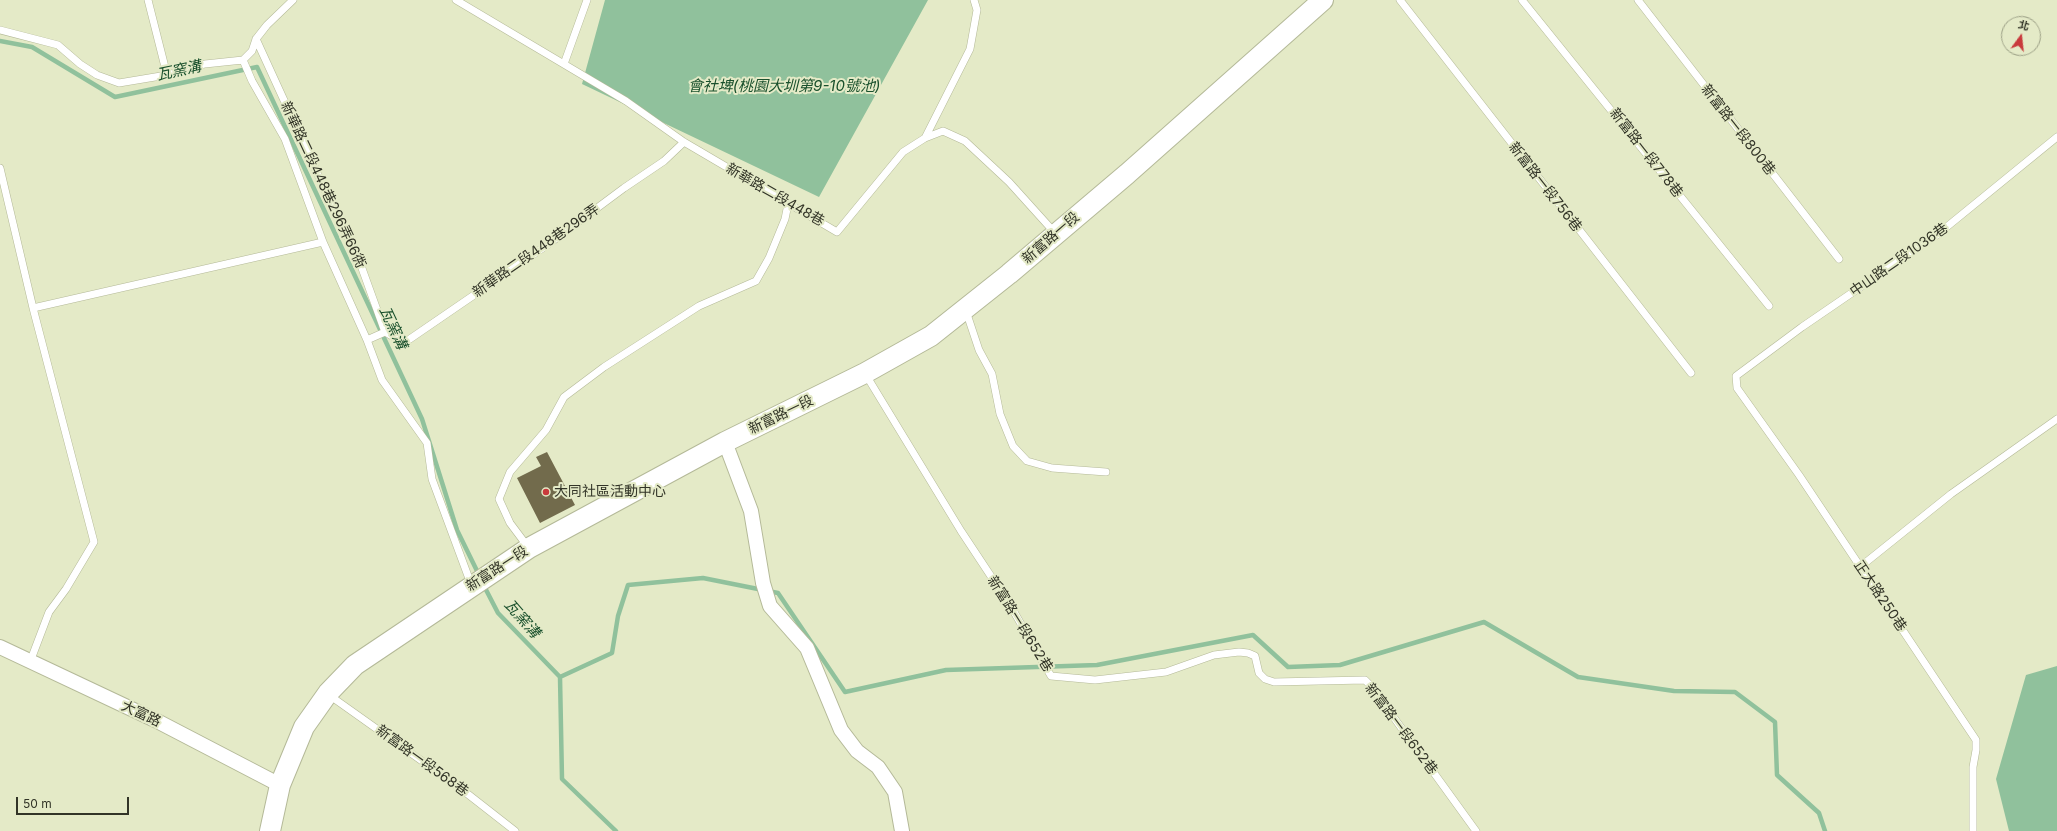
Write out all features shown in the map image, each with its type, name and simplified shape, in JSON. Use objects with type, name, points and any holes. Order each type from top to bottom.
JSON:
[{"type":"street","name":"新富路一段","points":[[270,831],[280,785],[304,727],[328,693],[355,665],[529,548],[725,442],[865,373],[931,336],[1127,174],[1323,0]]},
{"type":"street","points":[[725,442],[751,511],[763,583],[770,606],[807,648],[841,730],[858,751],[878,766],[895,792],[902,831]]},
{"type":"street","name":"大富路","points":[[0,647],[157,721],[280,785]]},
{"type":"lane","points":[[148,0],[167,75]]},
{"type":"lane","points":[[0,30],[58,45],[80,64],[108,80],[119,83],[167,75],[205,64],[243,60],[252,51],[256,40],[267,25],[292,0]]},
{"type":"lane","name":"新華路二段448巷","points":[[456,0],[626,101],[684,142],[837,232],[903,152],[926,138],[944,131],[965,141],[1009,182],[1055,233]]},
{"type":"lane","points":[[564,64],[587,0]]},
{"type":"lane","points":[[926,138],[970,49],[978,10],[974,0]]},
{"type":"lane","name":"新富路一段756巷","points":[[1400,0],[1690,373]]},
{"type":"lane","name":"新富路一段778巷","points":[[1522,0],[1769,306]]},
{"type":"lane","name":"新富路一段800巷","points":[[1638,0],[1839,259]]},
{"type":"lane","name":"新華路二段448巷296弄66衖","points":[[256,40],[324,190],[359,260],[385,332]]},
{"type":"lane","points":[[243,60],[252,81],[285,139],[323,242],[367,340],[382,380],[427,443],[432,478],[472,585]]},
{"type":"lane","name":"中山路二段1036巷","points":[[1736,376],[1802,327],[1938,234],[2057,137]]},
{"type":"lane","name":"新華路二段448巷296弄","points":[[385,332],[404,343],[550,243],[624,188],[664,161],[684,142]]},
{"type":"lane","points":[[0,168],[33,308],[94,542],[66,589],[49,612],[30,662]]},
{"type":"lane","points":[[529,548],[510,524],[499,498],[510,472],[546,430],[564,397],[604,367],[699,306],[756,281],[769,258],[785,219],[788,204]]},
{"type":"lane","points":[[33,308],[323,242]]},
{"type":"lane","points":[[966,308],[978,350],[992,374],[1000,414],[1014,446],[1027,461],[1052,468],[1106,472]]},
{"type":"lane","points":[[367,340],[385,332]]},
{"type":"lane","name":"新富路一段652巷","points":[[865,373],[961,531],[1010,605],[1051,676],[1096,680],[1166,672],[1214,655],[1248,652],[1255,656],[1259,673],[1265,678],[1274,682],[1365,680],[1372,686],[1476,831]]},
{"type":"lane","name":"正大路250巷","points":[[1736,376],[1737,388],[1799,475],[1976,740],[1973,767],[1973,831]]},
{"type":"lane","points":[[1860,567],[1951,494],[2057,419]]},
{"type":"lane","name":"新富路一段568巷","points":[[328,693],[460,788],[515,831]]},
{"type":"water","name":"會社埤(桃園大圳第9-10號池)","points":[[605,0],[928,0],[819,197],[582,84]]},
{"type":"water","points":[[2057,666],[2057,831],[2009,831],[1996,779],[2026,675]]},
{"type":"building","name":"大同社區活動中心","points":[[547,452],[575,505],[540,523],[517,478],[541,466],[536,457]]},
{"type":"waterway","name":"瓦窯溝","points":[[0,41],[32,47],[115,97],[257,67],[422,419],[457,530],[479,575]]},
{"type":"waterway","points":[[560,677],[612,653],[618,616],[628,585],[703,578],[778,593],[845,692],[946,670],[1097,665],[1253,635],[1288,667],[1340,665],[1484,622],[1578,677],[1674,691],[1735,692],[1775,722],[1777,775],[1819,813],[1825,831]]},
{"type":"waterway","name":"瓦窯溝","points":[[483,584],[498,613],[560,677],[562,779],[616,831]]},
{"type":"place","name":"大同社區活動中心","points":[[546,492]]}]
